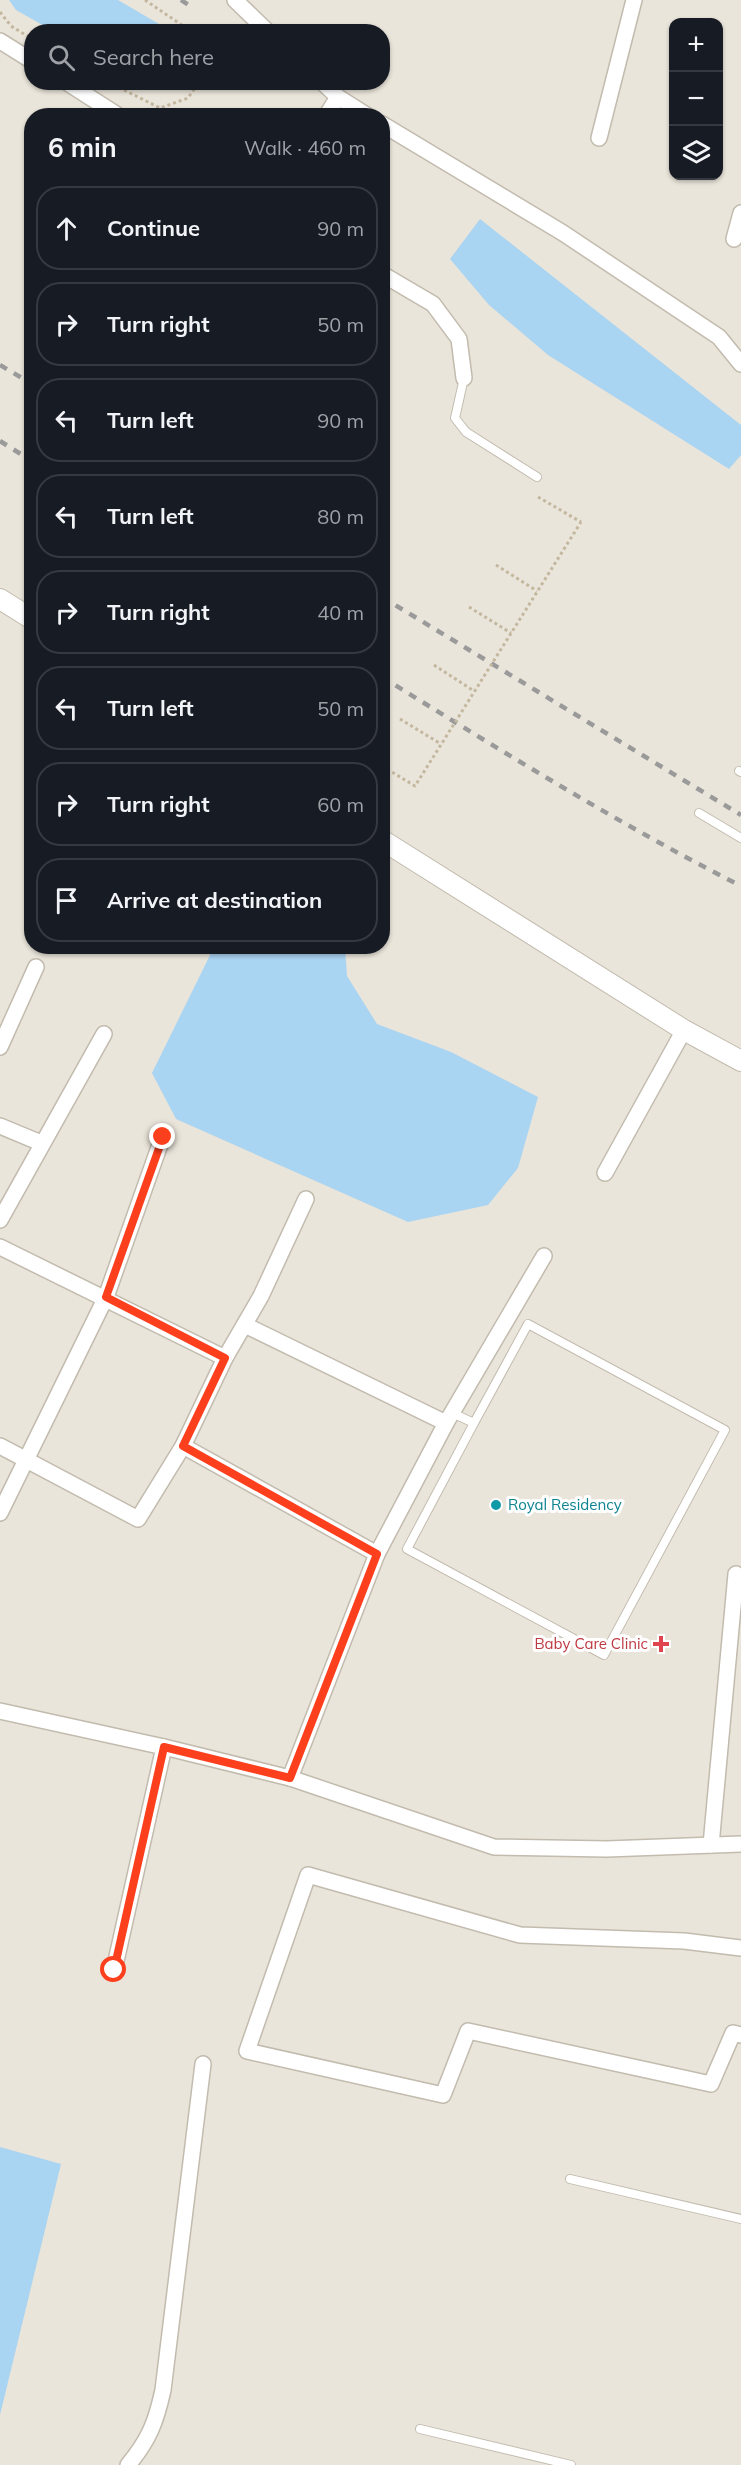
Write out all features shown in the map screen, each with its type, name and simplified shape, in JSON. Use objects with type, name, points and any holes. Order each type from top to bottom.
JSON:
[{"type":"street","points":[[235,0],[260,24]]},
{"type":"street","points":[[598,138],[634,0]]},
{"type":"street","points":[[0,41],[24,56]]},
{"type":"street","points":[[78,90],[107,108]]},
{"type":"street","points":[[331,90],[355,108]]},
{"type":"street","points":[[331,108],[338,97]]},
{"type":"street","points":[[390,129],[563,233],[719,337],[741,364]]},
{"type":"street","points":[[734,239],[741,213]]},
{"type":"street","points":[[390,279],[433,304],[459,339],[464,378]]},
{"type":"street","points":[[0,600],[24,614]]},
{"type":"street","points":[[390,845],[684,1030],[741,1060]]},
{"type":"street","points":[[0,1047],[36,966]]},
{"type":"street","points":[[605,1173],[684,1030]]},
{"type":"street","points":[[0,1220],[104,1034]]},
{"type":"street","points":[[0,1126],[41,1143]]},
{"type":"street","points":[[0,1513],[106,1297],[163,1137]]},
{"type":"street","points":[[0,1446],[138,1519],[183,1446],[306,1199]]},
{"type":"street","points":[[0,1247],[106,1297],[225,1358]]},
{"type":"street","points":[[290,1778],[377,1554],[449,1418],[544,1256]]},
{"type":"street","points":[[245,1325],[449,1418]]},
{"type":"street","points":[[183,1446],[377,1554]]},
{"type":"street","points":[[711,1845],[736,1574]]},
{"type":"street","points":[[0,1711],[164,1747],[290,1778],[494,1847],[607,1849],[741,1844]]},
{"type":"street","points":[[114,1970],[164,1747]]},
{"type":"street","points":[[741,1948],[684,1941],[520,1935],[308,1875],[247,2051],[442,2096],[468,2031],[711,2084],[733,2033],[741,2035]]},
{"type":"street","points":[[128,2465],[146,2444],[163,2390],[203,2064]]},
{"type":"lane","points":[[464,378],[455,418],[466,432],[537,477]]},
{"type":"lane","points":[[699,813],[741,838]]},
{"type":"lane","points":[[528,1324],[725,1430],[604,1655],[407,1549],[474,1423],[528,1324]]},
{"type":"lane","points":[[449,1418],[474,1423]]},
{"type":"lane","points":[[570,2178],[741,2219]]},
{"type":"lane","points":[[420,2428],[571,2465]]},
{"type":"path","points":[[145,0],[180,24]]},
{"type":"path","points":[[0,12],[11,26],[24,34]]},
{"type":"path","points":[[124,90],[160,108],[188,98],[194,90]]},
{"type":"path","points":[[390,771],[415,786],[581,522],[538,497]]},
{"type":"path","points":[[496,565],[537,591]]},
{"type":"path","points":[[469,607],[511,633]]},
{"type":"path","points":[[434,665],[474,691]]},
{"type":"path","points":[[400,719],[441,744]]},
{"type":"shaded area","points":[[0,0],[741,0],[741,2465],[0,2465]]},
{"type":"water","points":[[9,0],[118,0],[159,24],[41,24],[16,10]]},
{"type":"water","points":[[480,219],[741,425],[741,455],[729,469],[548,355],[489,305],[450,259]]},
{"type":"water","points":[[211,954],[345,954],[347,976],[377,1024],[451,1052],[538,1097],[518,1168],[488,1205],[408,1222],[176,1119],[152,1073]]},
{"type":"water","points":[[0,2147],[61,2164],[0,2415]]},
{"type":"railway","points":[[181,0],[190,6]]},
{"type":"railway","points":[[0,365],[24,379]]},
{"type":"railway","points":[[0,441],[24,456]]},
{"type":"railway","points":[[390,602],[741,815]]},
{"type":"railway","points":[[390,682],[604,811],[741,886]]},
{"type":"place","name":"Royal Residency","points":[[496,1505]]},
{"type":"place","name":"Baby Care Clinic","points":[[661,1644]]},
{"type":"route","points":[[114,1970],[164,1747],[290,1778],[377,1554],[183,1446],[225,1358],[106,1297],[163,1137]]}]
